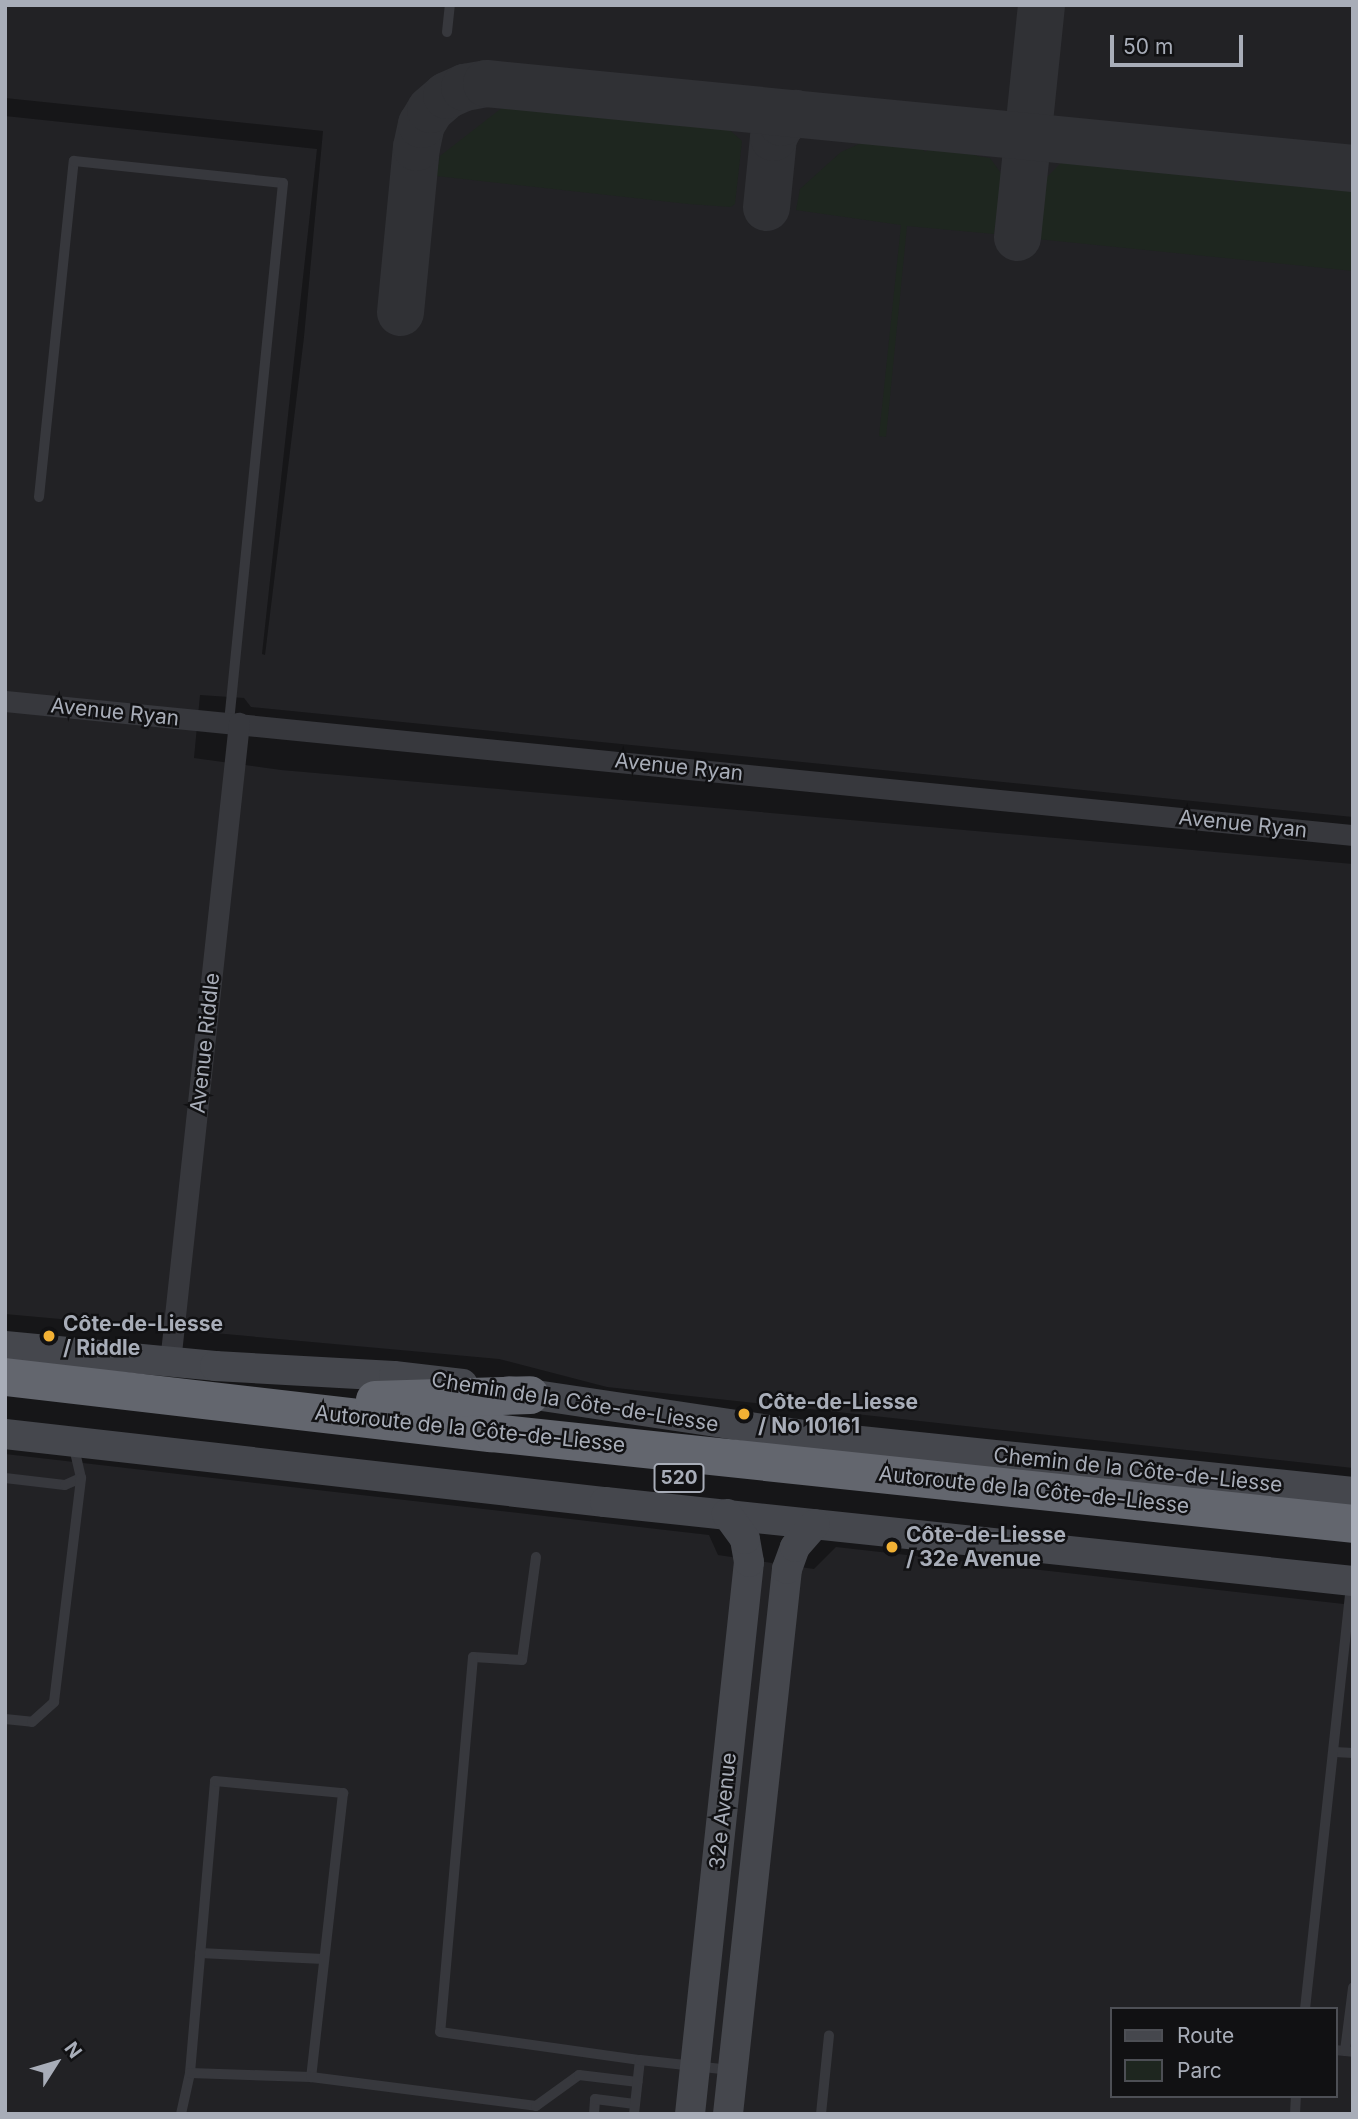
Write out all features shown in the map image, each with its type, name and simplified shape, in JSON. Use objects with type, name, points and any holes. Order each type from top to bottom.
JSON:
[{"type":"highway","name":"Autoroute de la Côte-de-Liesse","points":[[5,1377],[1353,1524]]},
{"type":"highway","points":[[251,1405],[530,1395]]},
{"type":"highway","name":"Autoroute de la Côte-de-Liesse","points":[[5,1404],[1352,1571]]},
{"type":"main road","name":"Chemin de la Côte-de-Liesse","points":[[5,1346],[170,1362],[394,1376],[803,1435],[1353,1492]]},
{"type":"main road","points":[[5,1434],[815,1524],[1352,1571]]},
{"type":"main road","name":"32e Avenue","points":[[690,2114],[749,1562],[745,1539],[727,1514]]},
{"type":"main road","name":"32e Avenue","points":[[728,2114],[787,1569],[794,1547],[815,1524]]},
{"type":"main road","points":[[699,2031],[737,2034]]},
{"type":"street","name":"Avenue Ryan","points":[[5,701],[1353,835]]},
{"type":"street","name":"Avenue Riddle","points":[[170,1362],[234,723]]},
{"type":"lane","points":[[447,32],[450,5]]},
{"type":"lane","points":[[39,497],[74,161],[283,183],[234,723]]},
{"type":"lane","points":[[5,1719],[32,1722],[54,1702],[81,1478],[73,1442]]},
{"type":"lane","points":[[5,1479],[65,1485],[81,1478]]},
{"type":"lane","points":[[536,1557],[522,1660],[473,1657],[440,2032],[733,2070]]},
{"type":"lane","points":[[1305,2007],[1335,1752],[1352,1571]]},
{"type":"lane","points":[[1335,1752],[1353,1753]]},
{"type":"lane","points":[[181,2114],[190,2073],[215,1781],[343,1793],[311,2077]]},
{"type":"lane","points":[[200,1953],[324,1959]]},
{"type":"lane","points":[[1344,2051],[1353,1988]]},
{"type":"lane","points":[[821,2114],[829,2035]]},
{"type":"lane","points":[[594,2114],[595,2099],[635,2109],[640,2060]]},
{"type":"lane","points":[[190,2073],[311,2077],[536,2106],[579,2075],[638,2081]]},
{"type":"shaded area","points":[[5,5],[1353,5],[1353,817],[251,707],[244,698],[200,695],[194,758],[281,770],[1353,864],[1353,1468],[607,1387],[499,1359],[5,1314],[5,116],[317,149],[262,654],[265,655],[304,337],[323,131],[5,98]]},
{"type":"shaded area","points":[[5,1454],[709,1535],[718,1555],[814,1569],[836,1547],[1353,1605],[1353,2114],[5,2114]]},
{"type":"green space","points":[[516,104],[626,116],[631,120],[642,117],[672,123],[675,120],[724,125],[742,141],[735,204],[731,207],[688,204],[436,176],[440,156],[503,107],[512,108]]},
{"type":"green space","points":[[868,140],[920,145],[925,152],[932,146],[973,150],[977,156],[990,158],[1003,176],[994,234],[907,226],[886,437],[879,436],[901,225],[796,210],[800,189],[841,152]]},
{"type":"green space","points":[[1076,161],[1119,165],[1130,169],[1132,166],[1231,176],[1235,182],[1240,181],[1241,177],[1261,182],[1265,179],[1353,188],[1353,271],[1037,239],[1043,181],[1062,162],[1072,164]]},
{"type":"taxiway","points":[[1017,237],[1041,5]]},
{"type":"taxiway","points":[[400,312],[416,147],[421,124],[430,109],[446,95],[464,87],[486,83],[1353,168]]},
{"type":"taxiway","points":[[766,207],[773,137],[781,122],[795,113]]},
{"type":"place","name":"Côte-de-Liesse / Riddle","points":[[49,1336]]},
{"type":"place","name":"Côte-de-Liesse / No 10161","points":[[744,1414]]},
{"type":"place","name":"Côte-de-Liesse / 32e Avenue","points":[[892,1547]]}]
